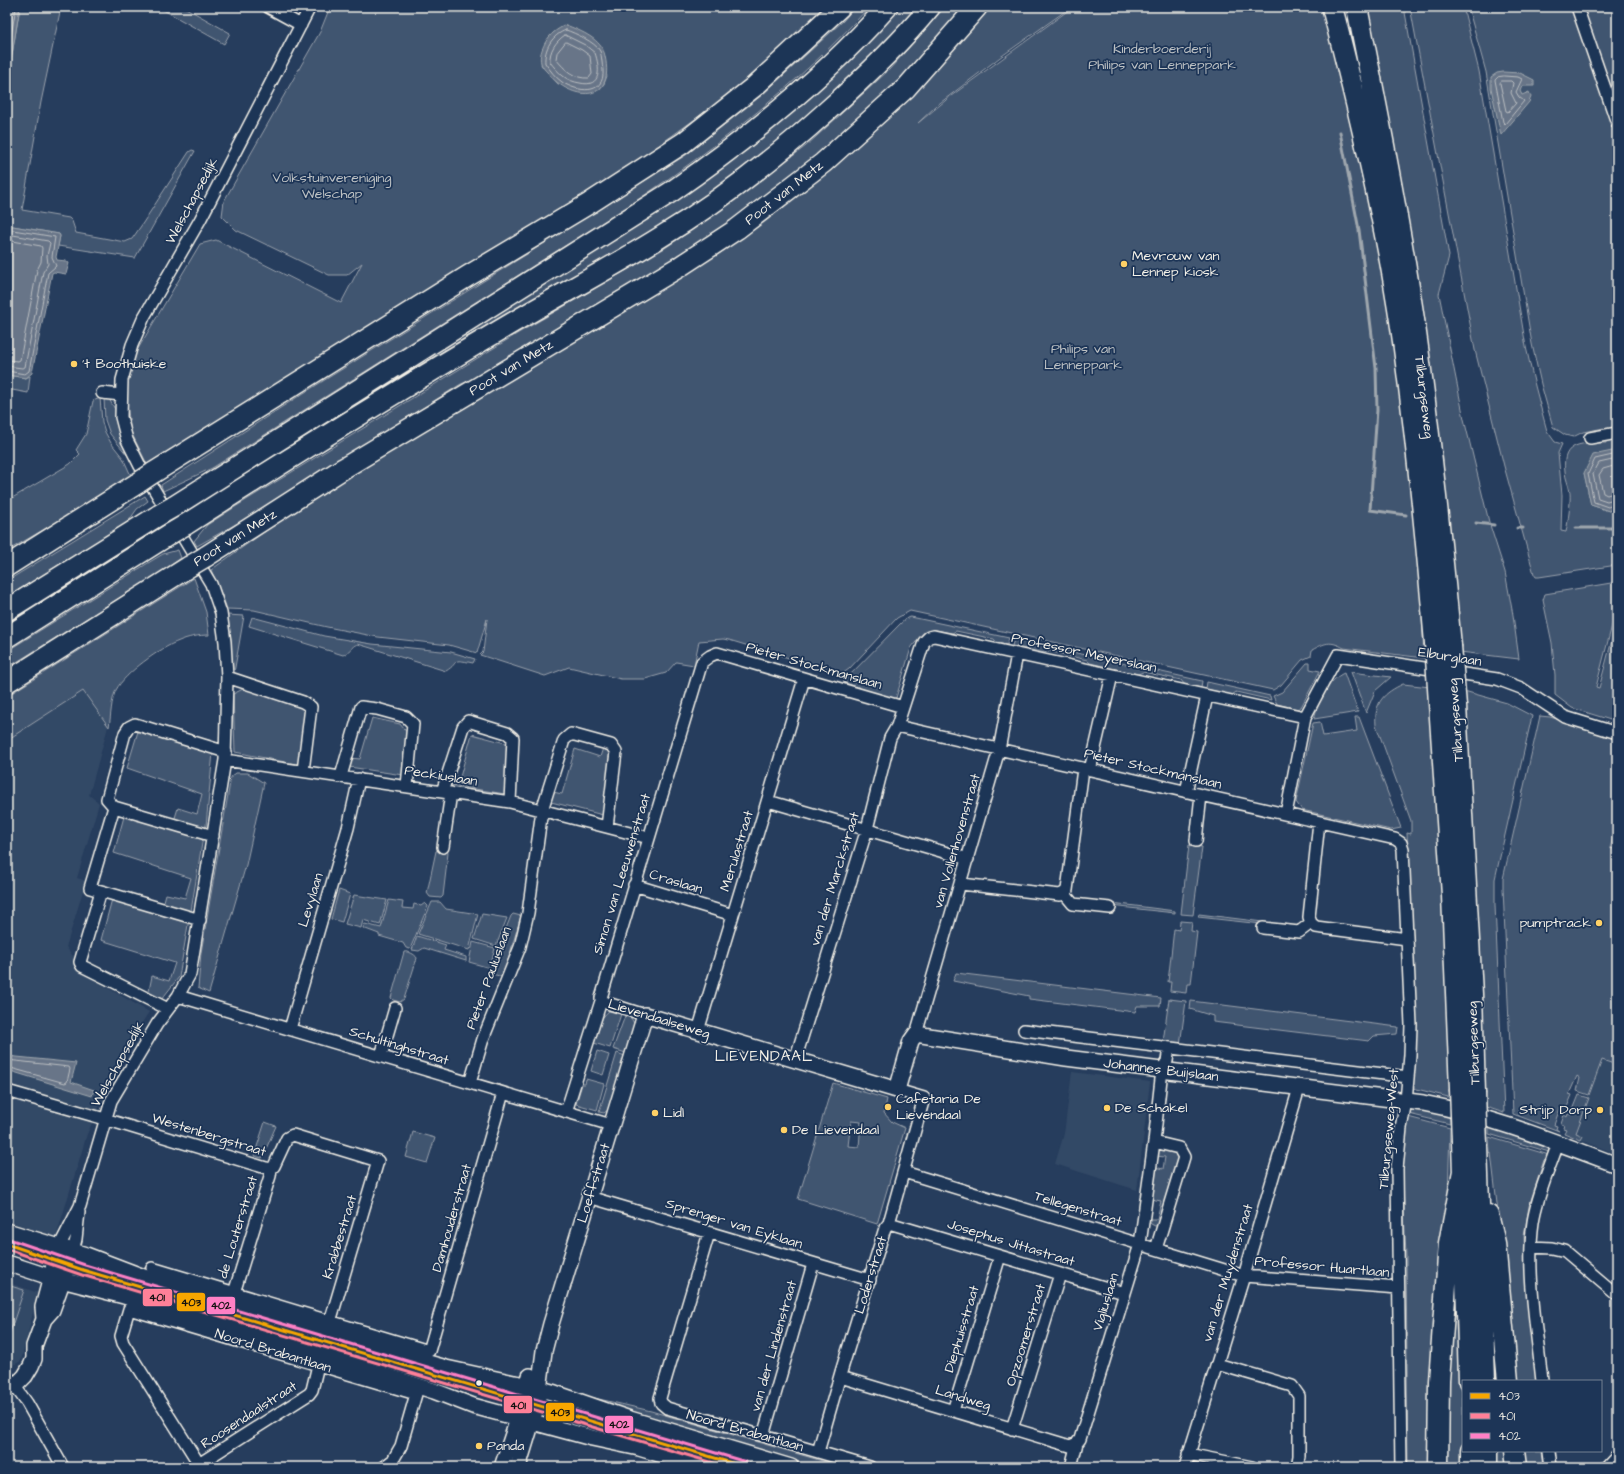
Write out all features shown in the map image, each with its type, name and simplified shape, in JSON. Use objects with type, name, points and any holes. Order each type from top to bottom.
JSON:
[{"type":"highway","points":[[7,566],[468,276],[590,203],[683,143],[755,86],[840,7]]},
{"type":"highway","points":[[7,610],[571,257],[677,188],[778,112],[860,38],[887,7]]},
{"type":"highway","points":[[7,637],[177,529],[430,372],[660,237],[721,197],[799,136],[840,99],[882,60],[930,7]]},
{"type":"highway","name":"Poot van Metz","points":[[7,682],[344,468],[738,230],[823,163],[900,92],[977,7]]},
{"type":"highway","points":[[1332,7],[1376,197],[1408,326]]},
{"type":"highway","points":[[1358,7],[1401,241],[1408,326]]},
{"type":"highway","name":"Tilburgseweg","points":[[1408,326],[1418,473],[1443,644],[1447,704],[1470,938],[1468,1091],[1469,1143],[1485,1380]]},
{"type":"highway","points":[[1470,1171],[1495,1243],[1508,1380]]},
{"type":"highway","points":[[1438,1467],[1439,1381],[1449,1243],[1470,1171]]},
{"type":"highway","name":"Tilburgseweg","points":[[1469,1380],[1470,1171]]},
{"type":"highway","points":[[1471,1452],[1471,1467]]},
{"type":"highway","points":[[1487,1452],[1487,1467]]},
{"type":"highway","points":[[1515,1452],[1517,1467]]},
{"type":"street","points":[[268,7],[301,25]]},
{"type":"street","points":[[1577,7],[1617,122]]},
{"type":"street","name":"Welschapsedijk","points":[[66,1249],[111,1101],[157,1024],[178,996],[190,974],[226,756],[227,678],[225,642],[221,613],[212,584],[140,466],[127,440],[121,417],[122,380],[126,362],[144,317],[200,220],[301,25],[306,8]]},
{"type":"street","points":[[102,393],[121,395]]},
{"type":"street","points":[[1590,438],[1617,433]]},
{"type":"street","name":"Professor Meyerslaan","points":[[903,707],[924,642],[929,637],[934,636],[1305,717]]},
{"type":"street","name":"Pieter Stockmanslaan","points":[[717,653],[903,707]]},
{"type":"street","name":"Simon van Leeuwenstraat","points":[[566,1112],[601,1001],[634,885],[702,662],[717,653]]},
{"type":"street","name":"van Vollenhovenstraat","points":[[916,1034],[999,750],[1017,654]]},
{"type":"street","name":"Elburglaan","points":[[1305,717],[1338,655],[1497,679],[1521,688],[1565,717],[1617,733]]},
{"type":"street","points":[[961,884],[1060,895],[1067,890],[1086,769],[1112,675]]},
{"type":"street","points":[[227,678],[303,702],[311,707],[303,771]]},
{"type":"street","name":"Merulastraat","points":[[698,1031],[804,679]]},
{"type":"street","points":[[1186,792],[1207,696]]},
{"type":"street","points":[[341,776],[361,707],[377,709],[406,717],[413,724],[407,786]]},
{"type":"street","name":"van der Marckstraat","points":[[795,1060],[867,829],[890,738],[897,726],[903,707]]},
{"type":"street","points":[[1286,814],[1305,717]]},
{"type":"street","points":[[443,847],[446,792],[463,727],[468,721],[507,733],[513,738],[510,802]]},
{"type":"street","points":[[213,836],[114,807],[107,799],[125,733],[128,727],[135,724],[226,756]]},
{"type":"street","name":"Pieter Stockmanslaan","points":[[897,726],[1395,839],[1401,843]]},
{"type":"street","name":"Pieter Pauluslaan","points":[[470,1083],[482,1039],[520,947],[528,913],[542,810],[564,740],[571,734],[611,745],[616,752],[607,827]]},
{"type":"street","name":"Peckiuslaan","points":[[226,756],[303,771],[510,802],[649,838]]},
{"type":"street","name":"Levylaan","points":[[290,1029],[348,828],[359,779]]},
{"type":"street","points":[[1196,841],[1201,795]]},
{"type":"street","points":[[768,801],[968,859]]},
{"type":"street","points":[[114,807],[90,888],[200,920]]},
{"type":"street","points":[[1319,822],[1309,917],[1311,923],[1316,927],[1407,939]]},
{"type":"street","name":"Tilburgseweg-West","points":[[1401,843],[1403,849],[1411,1025],[1406,1101],[1398,1169],[1401,1467]]},
{"type":"street","name":"Craslaan","points":[[634,885],[733,915]]},
{"type":"street","points":[[102,891],[80,962],[82,966],[168,1008]]},
{"type":"street","points":[[1064,893],[1073,904],[1110,908]]},
{"type":"street","points":[[1264,928],[1299,932],[1311,923]]},
{"type":"street","name":"Schultinghstraat","points":[[178,996],[611,1125]]},
{"type":"street","name":"Lievendaalseweg","points":[[601,1001],[924,1098]]},
{"type":"street","points":[[381,1056],[395,1008]]},
{"type":"street","name":"Loeffstraat","points":[[525,1421],[533,1387],[533,1370],[544,1351],[645,1015]]},
{"type":"street","name":"Johannes Buijslaan","points":[[1024,1030],[1408,1077]]},
{"type":"street","points":[[897,1090],[911,1041],[916,1034]]},
{"type":"street","name":"Johannes Buijslaan","points":[[916,1034],[1066,1058],[1406,1101]]},
{"type":"street","name":"Vigliuslaan","points":[[1071,1467],[1077,1443],[1080,1439],[1140,1244],[1162,1070],[1167,1061],[1169,1048]]},
{"type":"street","name":"van der Muydenstraat","points":[[1185,1467],[1244,1276],[1299,1088]]},
{"type":"street","name":"Westenbergstraat","points":[[7,1091],[271,1169],[274,1166],[287,1138],[293,1135],[378,1161]]},
{"type":"street","name":"Damhouderstraat","points":[[330,1322],[430,1351],[503,1093]]},
{"type":"street","name":"Loderstraat","points":[[818,1452],[885,1228],[889,1223],[924,1098]]},
{"type":"street","points":[[1406,1101],[1447,1108],[1511,1126],[1617,1165]]},
{"type":"street","points":[[1154,1142],[1179,1148],[1184,1157],[1156,1249]]},
{"type":"street","points":[[1542,1380],[1532,1277],[1531,1247],[1536,1210],[1558,1143]]},
{"type":"street","name":"Krabbestraat","points":[[330,1322],[378,1161]]},
{"type":"street","name":"de Louterstraat","points":[[234,1293],[271,1169]]},
{"type":"street","name":"Tellegenstraat","points":[[904,1172],[1244,1276]]},
{"type":"street","name":"Sprenger van Eyklaan","points":[[590,1197],[870,1280]]},
{"type":"street","name":"Josephus Jittastraat","points":[[889,1223],[1124,1293]]},
{"type":"street","name":"Noord Brabantlaan","points":[[7,1231],[66,1249],[149,1279],[285,1318],[393,1353],[446,1368],[533,1387],[791,1467]]},
{"type":"street","name":"Noord Brabantlaan","points":[[709,1233],[660,1398],[661,1403],[667,1408],[870,1467]]},
{"type":"street","points":[[1531,1247],[1552,1248],[1565,1252],[1617,1295]]},
{"type":"street","points":[[62,1467],[50,1443],[10,1383],[27,1354],[34,1346],[44,1319],[52,1310],[57,1278],[66,1249]]},
{"type":"street","name":"Diephuisstraat","points":[[953,1411],[1000,1256]]},
{"type":"street","name":"Noord Brabantlaan","points":[[7,1263],[124,1296],[270,1340],[434,1391],[473,1406],[592,1438],[639,1448],[702,1467]]},
{"type":"street","name":"van der Lindenstraat","points":[[763,1436],[813,1264]]},
{"type":"street","points":[[152,1268],[330,1322]]},
{"type":"street","name":"Opzoomerstraat","points":[[1012,1429],[1060,1274]]},
{"type":"street","name":"Professor Huartlaan","points":[[1244,1276],[1398,1288]]},
{"type":"street","name":"Noord Brabantlaan","points":[[200,1466],[123,1343],[121,1336],[129,1308],[416,1394],[401,1446],[393,1460],[384,1467]]},
{"type":"street","points":[[1217,1364],[1292,1386],[1299,1396],[1298,1467]]},
{"type":"street","name":"Roosendaalstraat","points":[[200,1466],[309,1394],[312,1390],[318,1365]]},
{"type":"street","name":"Landweg","points":[[841,1375],[844,1378],[1070,1446],[1077,1443]]},
{"type":"street","points":[[502,1467],[525,1421]]},
{"type":"street","points":[[518,1467],[525,1421]]},
{"type":"street","points":[[1549,1452],[1551,1467]]},
{"type":"street","points":[[1188,1454],[1252,1467]]},
{"type":"street","points":[[1605,1467],[1617,1454]]},
{"type":"shaded area","points":[[82,677],[109,723],[89,795],[99,803],[77,878],[86,881],[66,947],[76,960],[77,970],[149,1012],[129,1042],[87,1134],[56,1237],[7,1221],[7,729]]},
{"type":"shaded area","name":"Strijp Dorp","points":[[1602,1060],[1617,1065],[1617,1154],[1573,1137]]},
{"type":"shaded area","name":"De Schakel","points":[[1072,1072],[1150,1082],[1137,1190],[1055,1164],[1064,1134]]},
{"type":"shaded area","points":[[7,1282],[38,1293],[21,1361],[7,1368]]},
{"type":"green space","points":[[20,7],[61,7],[41,102],[22,210],[69,218],[72,221],[76,233],[125,242],[132,239],[189,152],[192,150],[195,151],[135,258],[58,246],[59,234],[7,225],[7,84]]},
{"type":"green space","points":[[158,7],[184,7],[230,33],[224,44]]},
{"type":"green space","name":"Volkstuinvereniging Welschap","points":[[330,7],[833,7],[745,88],[716,104],[648,153],[623,175],[148,466],[131,432],[126,398],[132,359],[200,244],[216,240],[341,303],[362,263],[347,275],[329,275],[236,230],[222,216],[224,201],[320,32]],"holes":[[[566,26],[589,37],[607,76],[604,84],[599,90],[558,84],[541,65],[546,46],[551,36],[554,32]]]},
{"type":"green space","points":[[855,7],[869,7],[815,62],[757,112],[727,136],[665,181],[633,203],[212,468],[163,491],[161,485],[299,396],[686,155],[762,95],[843,21]]},
{"type":"green space","points":[[899,7],[921,7],[876,55],[794,131],[717,192],[182,519],[177,513],[575,262],[863,43]]},
{"type":"green space","points":[[945,7],[969,7],[902,83],[818,159],[738,222],[492,372],[461,384],[243,520],[197,546],[194,541],[207,525],[235,507],[520,332],[665,248],[727,206],[806,146],[889,70]]},
{"type":"green space","name":"Philips van Lenneppark","points":[[985,7],[1071,7],[999,58],[936,106],[918,123],[951,96],[1073,7],[1326,7],[1389,301],[1417,513],[1424,658],[1344,648],[1328,643],[1312,650],[1311,656],[1302,660],[1281,685],[1273,690],[910,611],[897,618],[849,669],[842,674],[723,639],[699,641],[694,665],[676,662],[666,673],[645,679],[621,679],[569,667],[545,676],[480,655],[483,652],[487,619],[477,653],[449,645],[378,637],[254,610],[227,609],[211,570],[268,530],[384,453],[682,273],[719,254],[784,207]]},
{"type":"green space","points":[[1362,7],[1404,7],[1449,256],[1439,294],[1464,419],[1489,522],[1505,572],[1519,659],[1460,652]]},
{"type":"green space","points":[[1410,7],[1463,7],[1479,71],[1526,347],[1547,431],[1555,442],[1562,444],[1558,453],[1562,495],[1561,531],[1566,532],[1570,496],[1565,474],[1565,461],[1567,454],[1570,449],[1582,444],[1606,443],[1604,428],[1583,432],[1573,437],[1565,435],[1553,427],[1532,344],[1486,72],[1468,7],[1617,7],[1617,506],[1617,565],[1539,577],[1536,577],[1534,574],[1504,466],[1475,350]],"holes":[[[1584,473],[1617,506],[1609,511],[1591,505]]]},
{"type":"green space","points":[[7,375],[26,378],[30,376],[28,393],[7,389]]},
{"type":"green space","points":[[100,398],[102,422],[105,432],[111,443],[123,458],[132,478],[7,551],[7,501],[70,464],[80,454],[76,450],[86,434],[93,401]]},
{"type":"green space","points":[[104,398],[109,399],[116,411],[132,461],[110,434],[105,420]]},
{"type":"green space","points":[[145,496],[148,501],[137,509],[128,522],[7,597],[7,581]]},
{"type":"green space","points":[[161,523],[166,530],[7,629],[7,619]]},
{"type":"green space","points":[[178,550],[181,558],[161,572],[7,668],[7,651],[163,554]]},
{"type":"green space","points":[[194,578],[206,612],[209,635],[190,637],[171,644],[153,655],[127,676],[114,694],[109,727],[83,691],[7,740],[7,696]]},
{"type":"green space","points":[[1617,582],[1617,606],[1596,687],[1599,688],[1617,621],[1617,722],[1572,708],[1555,695],[1552,643],[1543,600],[1545,594]]},
{"type":"green space","points":[[227,615],[244,616],[234,673],[232,673],[231,640]]},
{"type":"green space","points":[[252,617],[324,636],[372,644],[451,652],[475,659],[473,663],[458,661],[446,671],[358,644],[343,655],[249,626]]},
{"type":"green space","points":[[911,617],[1009,638],[1007,645],[997,643],[994,639],[956,631],[952,633],[930,630],[923,633],[911,648],[896,698],[891,699],[843,682],[900,624],[907,618]]},
{"type":"green space","points":[[1014,639],[1202,681],[1201,688],[1184,684],[1181,680],[1143,672],[1138,674],[1090,663],[1087,660],[1048,651],[1045,653],[1012,646]]},
{"type":"green space","points":[[1307,663],[1310,663],[1310,669],[1320,671],[1301,707],[1297,709],[1277,704],[1273,696],[1282,692]]},
{"type":"green space","points":[[1351,672],[1391,677],[1375,691],[1366,713]]},
{"type":"green space","points":[[1344,673],[1358,712],[1314,719],[1324,692],[1338,676]]},
{"type":"green space","points":[[1207,682],[1270,696],[1271,700],[1236,692],[1232,695],[1206,689]]},
{"type":"green space","points":[[1403,684],[1430,687],[1440,841],[1452,1098],[1413,1088],[1416,1023],[1407,833],[1411,834],[1411,821],[1376,725],[1377,710],[1382,699],[1390,691]]},
{"type":"green space","points":[[245,688],[304,705],[307,711],[300,765],[235,752],[233,694]]},
{"type":"green space","points":[[1464,691],[1507,703],[1532,716],[1495,879],[1504,1113],[1486,1107],[1481,964]]},
{"type":"green space","points":[[1540,716],[1550,717],[1617,737],[1617,824],[1610,848],[1617,850],[1617,1065],[1602,1060],[1589,1095],[1577,1091],[1580,1078],[1577,1076],[1569,1094],[1572,1095],[1567,1107],[1565,1106],[1563,1109],[1560,1108],[1554,1125],[1557,1126],[1556,1129],[1559,1131],[1513,1114],[1503,879]]},
{"type":"green space","points":[[1355,717],[1359,717],[1401,828],[1391,830],[1302,810],[1296,802],[1313,723],[1320,722],[1323,736],[1357,731]]},
{"type":"green space","points":[[372,718],[400,724],[408,734],[403,775],[349,767],[350,758],[360,759]]},
{"type":"green space","points":[[139,728],[213,752],[206,826],[203,828],[174,821],[178,808],[197,814],[202,794],[127,768]]},
{"type":"green space","points":[[472,734],[509,744],[505,794],[451,785],[449,783],[451,776],[460,777]]},
{"type":"green space","points":[[603,748],[608,750],[611,757],[603,815],[551,802],[553,792],[562,794],[575,749],[600,757]]},
{"type":"green space","points":[[236,773],[248,773],[264,783],[246,865],[209,993],[198,988],[201,953],[231,777]]},
{"type":"green space","points":[[125,813],[203,837],[191,911],[163,905],[166,894],[185,898],[191,878],[114,853]]},
{"type":"green space","points":[[1189,845],[1202,847],[1193,915],[1181,914]]},
{"type":"green space","points":[[436,851],[447,851],[448,853],[443,896],[441,898],[430,897],[427,893]]},
{"type":"green space","points":[[339,890],[350,894],[342,922],[331,919]]},
{"type":"green space","points":[[354,895],[387,900],[380,925],[363,920],[361,928],[345,924]]},
{"type":"green space","points":[[112,899],[189,919],[179,977],[161,1000],[148,996],[152,976],[169,981],[175,963],[101,940]]},
{"type":"green space","points":[[389,900],[403,902],[402,908],[413,909],[414,904],[421,906],[425,903],[428,906],[410,949],[406,948],[403,943],[379,936],[379,934],[363,928],[365,924],[381,928]]},
{"type":"green space","points":[[432,902],[440,902],[446,909],[478,914],[469,950],[418,934]]},
{"type":"green space","points":[[1112,903],[1175,911],[1175,913],[1111,906]]},
{"type":"green space","points":[[482,914],[507,918],[496,946],[474,939]]},
{"type":"green space","points":[[513,914],[521,916],[503,977],[492,974],[498,948]]},
{"type":"green space","points":[[1199,914],[1263,922],[1262,924],[1198,917]]},
{"type":"green space","points":[[1180,921],[1192,922],[1191,931],[1197,932],[1191,984],[1187,984],[1186,993],[1170,991],[1171,982],[1168,982],[1174,929],[1179,930]]},
{"type":"green space","points":[[417,936],[446,945],[444,950],[466,957],[466,961],[424,948],[419,951],[412,950]]},
{"type":"green space","points":[[473,942],[495,948],[490,968],[469,962]]},
{"type":"green space","points":[[404,952],[411,953],[417,958],[404,999],[400,1002],[391,998]]},
{"type":"green space","points":[[956,973],[1161,998],[1160,1006],[1137,1006],[1135,1012],[1029,999],[1029,996],[953,981]]},
{"type":"green space","points":[[1169,999],[1186,1001],[1180,1045],[1163,1042]]},
{"type":"green space","points":[[1191,1001],[1398,1027],[1397,1034],[1374,1036],[1369,1041],[1213,1022],[1213,1016],[1190,1009]]},
{"type":"green space","points":[[609,1011],[621,1014],[610,1048],[594,1043],[601,1021]]},
{"type":"green space","points":[[625,1016],[631,1018],[635,1025],[626,1053],[613,1049]]},
{"type":"green space","points":[[597,1051],[609,1055],[603,1075],[591,1071]]},
{"type":"green space","points":[[617,1053],[625,1056],[608,1110],[604,1113],[599,1112]]},
{"type":"green space","points":[[586,1079],[604,1084],[597,1110],[576,1104],[582,1084],[585,1084]]},
{"type":"green space","points":[[833,1083],[887,1099],[884,1113],[892,1122],[905,1128],[877,1224],[798,1199]],"holes":[[[851,1121],[861,1122],[859,1147],[848,1146]]]},
{"type":"green space","points":[[1579,1095],[1589,1098],[1576,1133],[1583,1136],[1581,1140],[1564,1133],[1566,1129],[1563,1128],[1564,1125],[1561,1124],[1564,1115],[1567,1117],[1568,1114],[1571,1115]]},
{"type":"green space","points":[[1414,1108],[1449,1113],[1450,1124],[1409,1114],[1409,1112]]},
{"type":"green space","points":[[1408,1117],[1450,1128],[1447,1235],[1435,1467],[1408,1467],[1406,1256],[1402,1162]]},
{"type":"green space","points":[[265,1122],[276,1126],[262,1158],[254,1156]]},
{"type":"green space","points":[[1489,1124],[1548,1147],[1549,1152],[1489,1134]]},
{"type":"green space","points":[[413,1132],[435,1138],[427,1163],[406,1157]]},
{"type":"green space","points":[[1489,1137],[1549,1155],[1544,1160],[1529,1206],[1524,1236],[1536,1380],[1518,1380]]},
{"type":"green space","points":[[1163,1149],[1174,1152],[1179,1158],[1158,1225],[1155,1226],[1151,1224],[1148,1219],[1157,1219],[1161,1201],[1151,1199],[1155,1167],[1163,1169],[1165,1157],[1156,1156],[1158,1151]]},
{"type":"green space","points":[[1454,1245],[1461,1316],[1462,1452],[1464,1452],[1464,1467],[1444,1467]]},
{"type":"green space","points":[[7,1285],[24,1290],[7,1341]]},
{"type":"green space","points":[[564,1391],[651,1411],[843,1467],[802,1467],[635,1417]]},
{"type":"green space","points":[[1491,1452],[1512,1452],[1513,1467],[1492,1467]]},
{"type":"green space","points":[[1524,1452],[1542,1452],[1544,1467],[1526,1467]]},
{"type":"water","points":[[7,7],[20,7],[7,84]]},
{"type":"water","points":[[566,25],[590,36],[600,45],[603,50],[607,72],[604,83],[598,90],[589,93],[579,93],[568,89],[557,82],[542,66],[540,60],[545,43],[554,32]]},
{"type":"water","points":[[1497,73],[1520,73],[1534,80],[1534,86],[1522,86],[1520,91],[1522,95],[1529,92],[1531,97],[1529,102],[1501,135],[1491,88],[1491,77]]},
{"type":"water","points":[[7,225],[59,234],[60,236],[56,257],[57,260],[66,261],[69,263],[66,274],[52,273],[32,373],[26,378],[7,375]]},
{"type":"water","points":[[1617,450],[1617,506],[1609,511],[1591,505],[1584,473],[1593,455]]},
{"type":"water","points":[[7,1056],[76,1063],[71,1082],[94,1090],[92,1096],[7,1070]]},
{"type":"waterway","points":[[1340,132],[1359,230],[1376,368],[1377,410],[1370,510],[1406,515]]},
{"type":"waterway","points":[[1476,523],[1494,525]]},
{"type":"waterway","points":[[1517,528],[1523,528]]},
{"type":"waterway","points":[[1576,528],[1617,528]]},
{"type":"transit line","name":"402","points":[[9,1239],[85,1265],[746,1462]]},
{"type":"transit line","name":"403","points":[[7,1244],[83,1270],[745,1467]]},
{"type":"transit line","name":"401","points":[[7,1249],[82,1275],[727,1467]]},
{"type":"place","name":"Mevrouw van Lennep kiosk","points":[[1124,264]]},
{"type":"place","name":"'t Boothuiske","points":[[74,364]]},
{"type":"place","name":"pumptrack","points":[[1599,923]]},
{"type":"place","name":"Cafetaria De Lievendaal","points":[[888,1107]]},
{"type":"place","name":"De Schakel","points":[[1107,1108]]},
{"type":"place","name":"Strijp Dorp","points":[[1600,1110]]},
{"type":"place","name":"Lidl","points":[[655,1113]]},
{"type":"place","name":"De Lievendaal","points":[[784,1130]]},
{"type":"place","name":"Panda","points":[[479,1446]]},
{"type":"district","name":"LIEVENDAAL","points":[[764,1056]]},
{"type":"park label","name":"Kinderboerderij Philips van Lenneppark","points":[[1162,58]]}]
